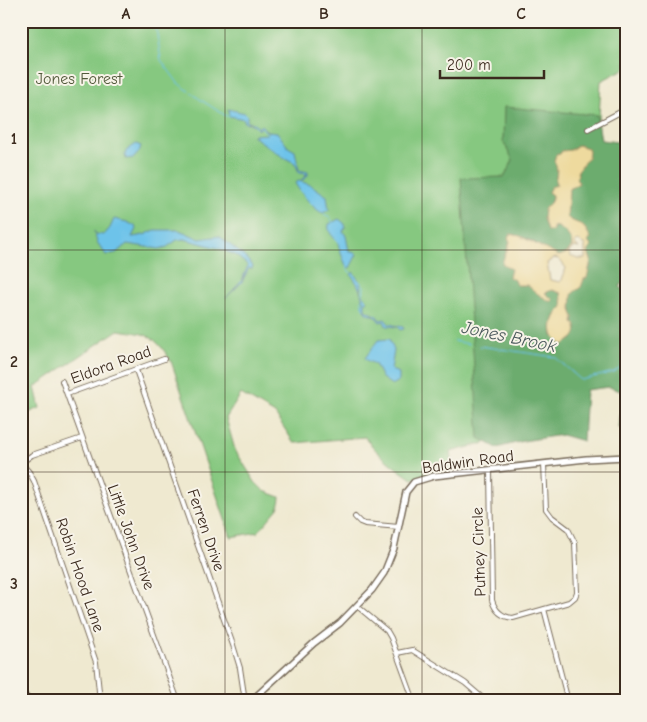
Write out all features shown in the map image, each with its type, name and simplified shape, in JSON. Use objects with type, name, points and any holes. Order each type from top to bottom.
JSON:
[{"type":"street","points":[[588,129],[626,109]]},
{"type":"street","name":"Eldora Road","points":[[67,394],[164,360]]},
{"type":"street","name":"Ferren Drive","points":[[136,370],[233,645],[240,668],[244,701]]},
{"type":"street","name":"Little John Drive","points":[[62,381],[178,701]]},
{"type":"street","points":[[21,463],[32,455],[82,438]]},
{"type":"street","name":"Baldwin Road","points":[[251,701],[357,606],[372,590],[384,572],[394,548],[404,497],[414,482],[434,476],[586,459],[626,457]]},
{"type":"street","name":"Robin Hood Lane","points":[[21,463],[34,481],[96,662],[100,701]]},
{"type":"street","name":"Putney Circle","points":[[490,471],[490,551],[493,603],[499,613],[509,618],[569,602],[575,596],[577,588],[574,537],[568,529],[546,510],[544,464]]},
{"type":"street","points":[[355,517],[365,524],[399,527]]},
{"type":"street","points":[[357,606],[387,631],[414,701]]},
{"type":"street","points":[[544,610],[568,701]]},
{"type":"street","points":[[397,654],[412,650],[465,683],[486,701]]},
{"type":"street","points":[[21,690],[29,699]]},
{"type":"street","points":[[21,699],[29,699]]},
{"type":"green space","name":"Jones Forest","points":[[21,21],[626,21],[626,68],[601,81],[599,119],[523,114],[494,434],[485,443],[450,452],[453,473],[412,479],[387,460],[365,437],[294,443],[275,414],[241,394],[226,418],[235,450],[255,482],[264,491],[280,497],[279,507],[258,532],[231,537],[171,361],[155,340],[143,334],[118,330],[35,387],[40,408],[21,416]]},
{"type":"green space","points":[[504,107],[597,115],[601,140],[626,143],[626,278],[620,286],[626,296],[626,427],[619,428],[623,392],[609,387],[586,390],[583,441],[562,435],[523,441],[497,448],[479,438],[461,178],[504,177],[513,160],[503,141]],"holes":[[[578,145],[588,148],[588,156],[579,167],[576,179],[579,183],[569,189],[567,218],[583,226],[590,236],[588,242],[591,246],[588,253],[591,261],[580,288],[573,292],[571,303],[573,323],[577,329],[573,339],[565,343],[553,336],[552,332],[555,317],[563,307],[561,293],[552,290],[546,292],[551,299],[543,297],[527,285],[519,285],[511,278],[511,269],[503,261],[513,234],[530,240],[556,255],[559,256],[567,253],[572,246],[567,234],[556,226],[553,230],[547,231],[543,218],[552,198],[552,195],[548,192],[551,187],[557,185],[555,180],[557,168],[554,161],[556,155],[562,151],[571,150]]]},
{"type":"sand","points":[[578,145],[588,148],[589,152],[588,157],[577,172],[576,179],[579,183],[569,189],[567,217],[580,224],[591,238],[588,242],[591,246],[588,253],[591,260],[587,278],[584,279],[581,287],[572,295],[571,310],[574,317],[573,323],[576,328],[576,335],[563,345],[558,341],[553,332],[556,316],[563,307],[561,293],[552,290],[546,292],[553,300],[551,302],[527,285],[517,285],[515,280],[509,277],[511,269],[502,263],[510,242],[508,237],[510,234],[520,236],[559,256],[567,253],[572,246],[565,232],[556,226],[553,227],[553,231],[547,231],[543,218],[544,210],[552,198],[552,195],[548,192],[551,187],[557,185],[555,181],[557,168],[554,161],[556,155],[562,151],[571,150]],"holes":[[[579,241],[585,245],[585,259],[570,256],[569,252],[574,247],[579,248],[575,244],[575,242]],[[554,258],[559,259],[566,268],[560,282],[550,280],[547,263]]]},
{"type":"water","points":[[228,109],[245,113],[247,115],[247,122],[254,123],[258,128],[261,125],[264,128],[261,127],[258,130],[252,124],[245,123],[244,119],[229,116]]},
{"type":"water","points":[[264,130],[277,132],[288,147],[295,151],[299,170],[308,172],[308,176],[301,180],[307,174],[299,173],[295,163],[253,136],[267,134],[268,132]]},
{"type":"water","points":[[136,144],[141,146],[139,152],[134,158],[126,159],[126,151]]},
{"type":"water","points":[[299,181],[311,185],[327,196],[329,210],[323,213],[312,205],[295,183]]},
{"type":"water","points":[[114,219],[135,226],[136,229],[132,237],[144,235],[155,230],[179,230],[200,239],[219,236],[243,255],[253,266],[252,269],[249,268],[242,282],[226,298],[242,280],[248,265],[235,255],[218,248],[184,239],[177,240],[167,247],[159,249],[127,244],[116,253],[106,255],[97,242],[94,231],[96,234],[104,235]]},
{"type":"water","points":[[339,219],[346,227],[343,231],[349,251],[357,254],[350,268],[346,266],[338,242],[329,230],[329,224]]},
{"type":"water","points":[[353,272],[360,282],[361,293],[368,301],[365,303],[365,310],[376,315],[380,320],[385,319],[389,324],[403,327],[404,329],[400,330],[398,327],[386,326],[384,321],[380,322],[374,315],[365,312],[362,304],[365,301],[351,275]]},
{"type":"water","points":[[389,339],[394,350],[391,370],[399,373],[399,381],[392,385],[382,378],[375,364],[365,358],[378,340]]},
{"type":"waterway","name":"Jones Brook","points":[[155,21],[161,60],[178,83],[226,116],[230,116]]},
{"type":"waterway","name":"Jones Brook","points":[[262,128],[268,135]]},
{"type":"waterway","name":"Jones Brook","points":[[324,214],[330,217],[333,223]]},
{"type":"waterway","name":"Jones Brook","points":[[347,266],[351,273]]},
{"type":"waterway","name":"Jones Brook","points":[[356,278],[364,286],[363,295]]},
{"type":"waterway","name":"Jones Brook","points":[[362,299],[364,309]]},
{"type":"waterway","name":"Jones Brook","points":[[454,341],[469,344]]},
{"type":"waterway","name":"Jones Brook","points":[[480,346],[555,357],[581,380],[614,372],[626,363]]}]
